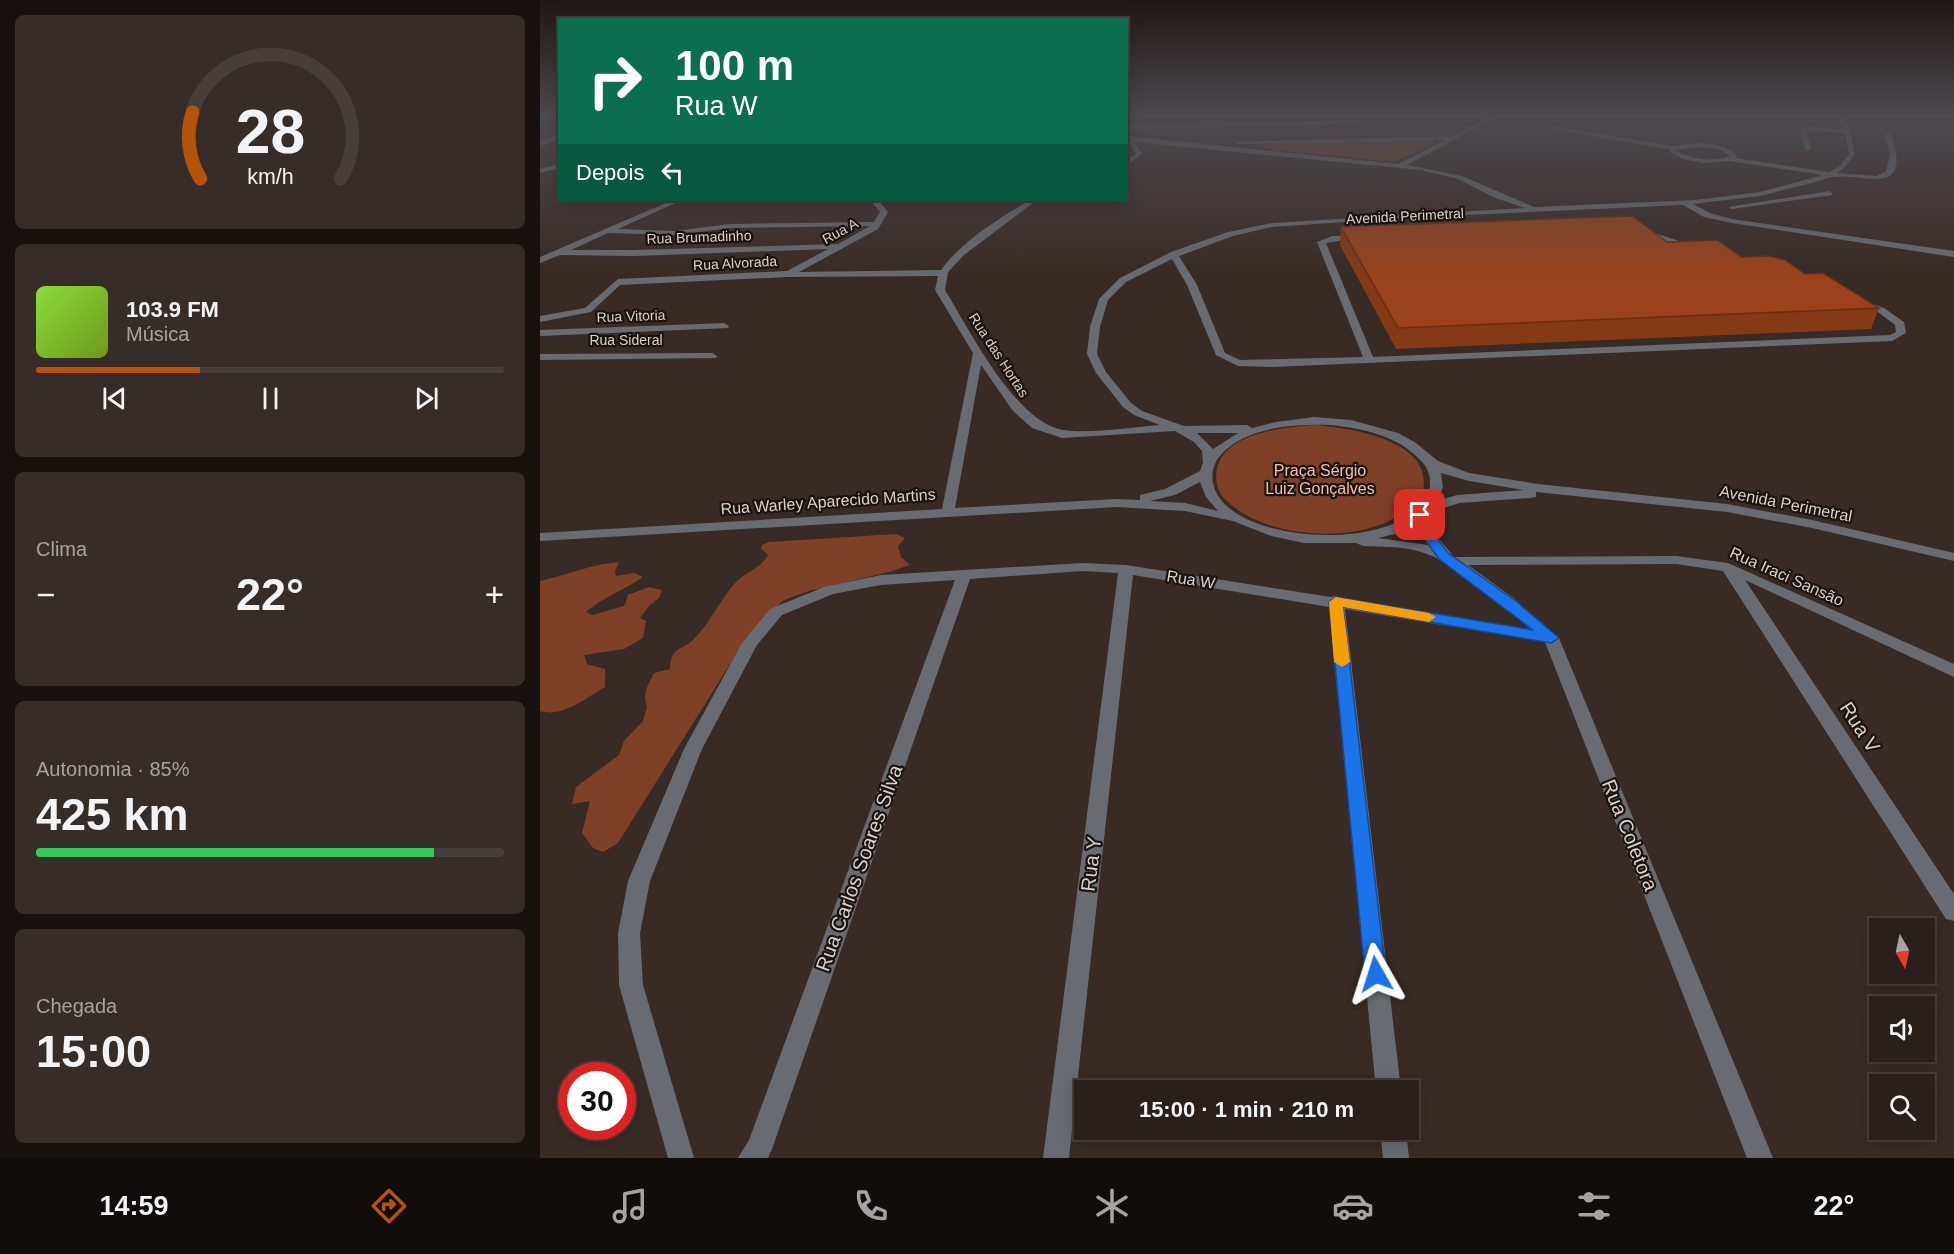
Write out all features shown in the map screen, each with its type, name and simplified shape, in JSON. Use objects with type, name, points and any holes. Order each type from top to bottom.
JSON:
[{"type":"street","points":[[1421,170],[1460,177],[1482,186],[1499,198],[1509,211]]},
{"type":"street","points":[[1803,170],[1883,177],[1890,170]]},
{"type":"street","name":"Avenida Perimetral","points":[[1240,521],[1220,507],[1208,490],[1208,451],[1205,445],[1180,429],[1138,413],[1127,405],[1101,373],[1092,354],[1095,327],[1104,299],[1124,280],[1174,254],[1231,234],[1272,225],[1685,202],[1760,194],[1821,179],[1836,170]]},
{"type":"street","points":[[1699,210],[1758,205],[1830,193]]},
{"type":"street","points":[[1499,198],[1542,210]]},
{"type":"street","points":[[1479,212],[1499,198]]},
{"type":"street","points":[[540,260],[676,201]]},
{"type":"street","name":"Rua A","points":[[787,274],[875,227],[884,213],[875,201]]},
{"type":"street","points":[[943,273],[960,254],[1006,218],[1032,201]]},
{"type":"street","points":[[1685,202],[1699,210],[1732,221],[1954,254]]},
{"type":"street","points":[[607,231],[675,233],[730,226],[877,224]]},
{"type":"street","points":[[1633,229],[1706,251]]},
{"type":"street","points":[[1367,237],[1332,238],[1321,242],[1369,360]]},
{"type":"street","name":"Rua Brumadinho","points":[[557,252],[635,253],[841,246]]},
{"type":"street","points":[[1174,254],[1192,285],[1221,355],[1238,363],[1272,364],[1892,338],[1901,333],[1900,324],[1881,310],[1849,299]]},
{"type":"street","name":"Rua Alvorada","points":[[540,319],[588,310],[618,282],[787,274],[943,273]]},
{"type":"street","name":"Rua das Hortas","points":[[943,273],[940,290],[978,353],[1017,409],[1036,425],[1062,434],[1180,429]]},
{"type":"street","name":"Rua Vitoria","points":[[540,333],[724,326]]},
{"type":"street","points":[[948,512],[978,353]]},
{"type":"street","name":"Rua Sideral","points":[[540,357],[712,356]]},
{"type":"street","name":"Avenida Perimetral","points":[[1180,429],[1242,430],[1298,421],[1361,425],[1390,434],[1413,447],[1430,462],[1474,478],[1573,493],[1725,508],[1794,520],[1954,557]]},
{"type":"street","name":"Rua Warley Aparecido Martins","points":[[1118,503],[1170,492],[1207,469],[1221,447],[1242,435],[1268,426]]},
{"type":"street","points":[[1422,513],[1435,495],[1437,478],[1430,462]]},
{"type":"street","name":"Avenida Perimetral","points":[[1333,540],[1367,537],[1397,528],[1422,513],[1457,499],[1573,493]]},
{"type":"street","name":"Rua Warley Aparecido Martins","points":[[540,537],[1118,503],[1185,507],[1240,521]]},
{"type":"street","name":"Rua Coletora","points":[[1422,513],[1427,534],[1447,559]]},
{"type":"street","points":[[1240,521],[1283,536],[1333,540]]},
{"type":"street","name":"Rua Coletora","points":[[1333,540],[1412,546],[1447,559],[1512,605],[1551,638],[1760,1158]]},
{"type":"street","name":"Rua Iraci Sansão","points":[[1447,559],[1676,560],[1728,567],[1954,671]]},
{"type":"street","name":"Rua W","points":[[681,1158],[631,985],[629,933],[639,881],[693,749],[750,643],[776,612],[829,590],[881,579],[1083,567],[1126,569],[1551,638]]},
{"type":"street","name":"Rua V","points":[[1728,567],[1954,912]]},
{"type":"street","name":"Rua Y","points":[[1056,1158],[1126,569]]},
{"type":"street","name":"Rua Carlos Soares Silva","points":[[751,1158],[759,1149],[964,575]]},
{"type":"street","points":[[1336,602],[1387,1080]]},
{"type":"street","points":[[1394,1140],[1396,1158]]},
{"type":"green space","name":"Praça Sérgio Luiz Gonçalves","points":[[1315,425],[1369,434],[1405,450],[1417,461],[1423,476],[1420,499],[1407,511],[1369,529],[1325,534],[1279,528],[1258,521],[1239,511],[1221,495],[1217,484],[1217,468],[1223,456],[1232,446],[1244,439],[1273,430]]},
{"type":"green space","points":[[896,534],[905,538],[898,546],[901,557],[910,565],[809,591],[784,600],[765,617],[742,645],[618,843],[603,852],[593,848],[582,833],[590,801],[572,804],[576,787],[619,755],[624,741],[643,721],[647,707],[645,694],[654,673],[670,669],[675,652],[694,639],[736,582],[765,559],[768,555],[761,549],[762,545],[769,542]]},
{"type":"green space","points":[[619,562],[615,571],[616,576],[634,573],[643,577],[586,612],[592,615],[624,606],[628,595],[649,587],[662,590],[659,598],[640,618],[646,621],[643,638],[624,649],[584,655],[587,664],[605,669],[605,687],[557,712],[540,711],[540,581],[589,567]]},
{"type":"building","points":[[1632,216],[1667,242],[1717,240],[1741,257],[1769,256],[1785,260],[1805,274],[1823,273],[1879,308],[1398,328],[1341,227]]},
{"type":"slow traffic","points":[[1342,662],[1336,602],[1429,617]]},
{"type":"route","points":[[1376,974],[1336,602],[1551,638],[1512,605],[1444,556],[1433,545],[1420,515]]}]
